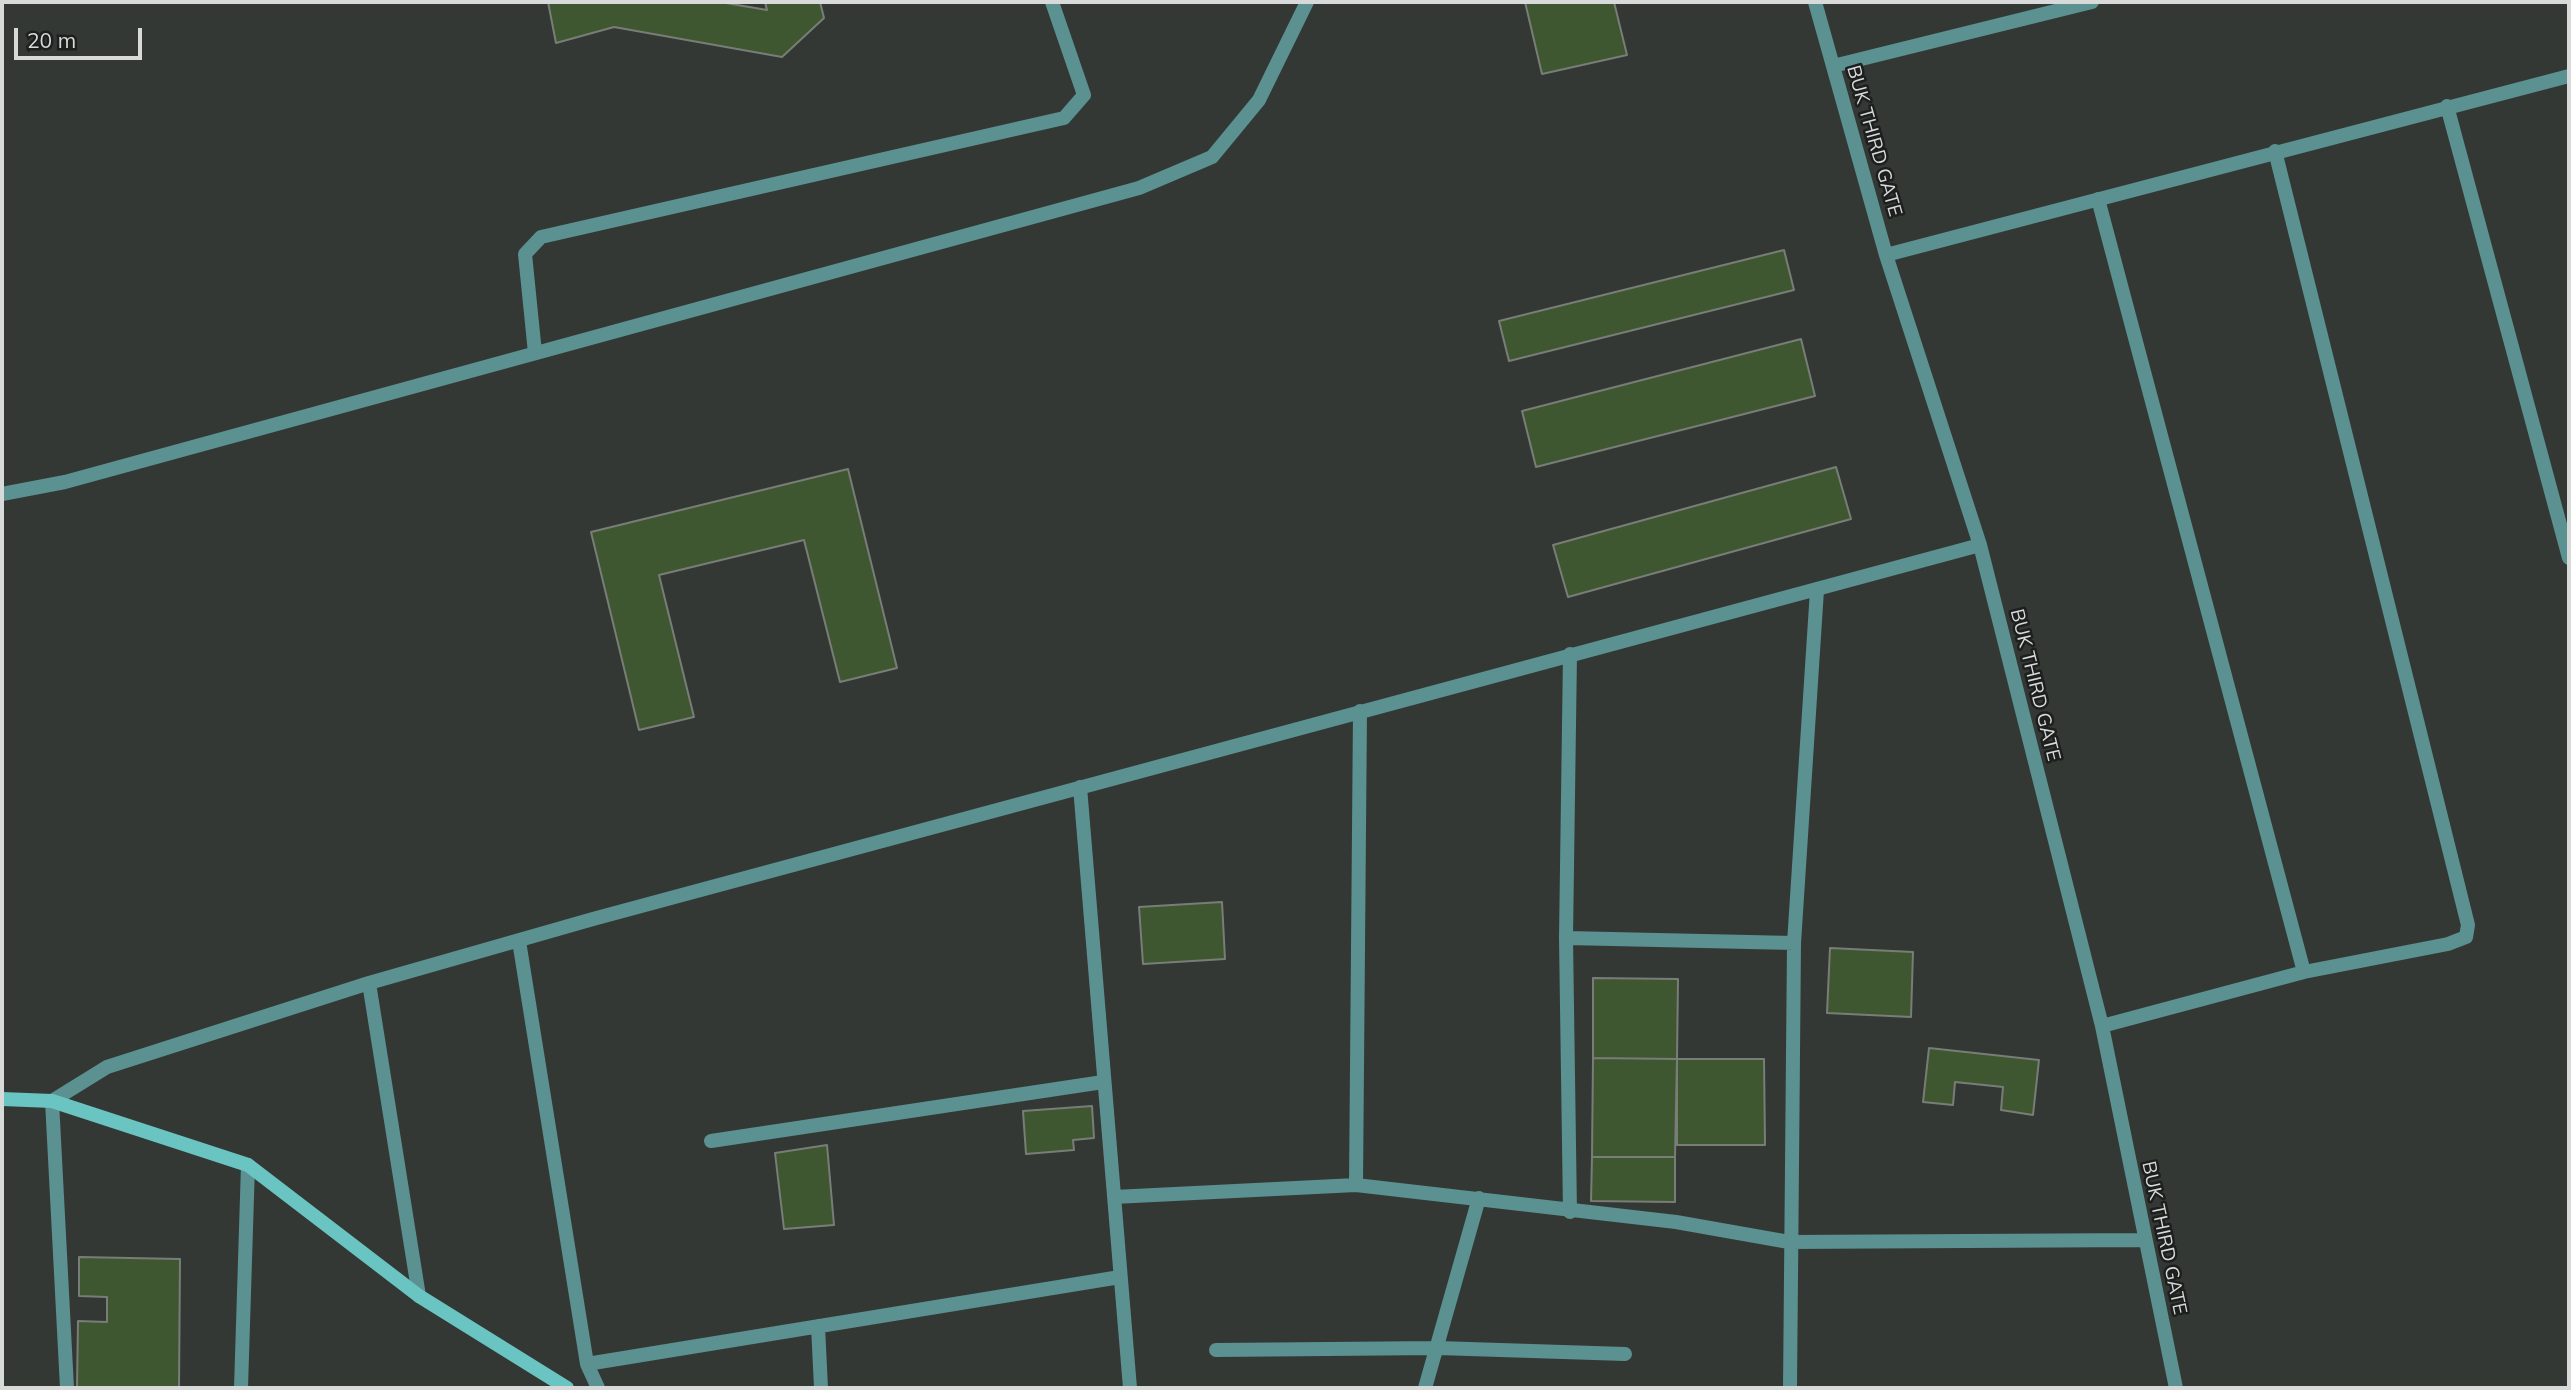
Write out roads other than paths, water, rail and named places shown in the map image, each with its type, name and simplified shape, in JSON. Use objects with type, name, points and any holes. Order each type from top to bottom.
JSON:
[{"type":"street","points":[[535,353],[525,254],[541,237],[1064,118],[1084,95],[1052,2]]},
{"type":"street","points":[[2,494],[65,482],[1139,188],[1212,157],[1259,100],[1307,2]]},
{"type":"street","name":"BUK THIRD GATE","points":[[1815,2],[1886,255],[1980,545],[2102,1026],[2176,1388]]},
{"type":"street","points":[[1833,66],[2092,2]]},
{"type":"street","points":[[1886,255],[2569,76]]},
{"type":"street","points":[[2447,106],[2569,558]]},
{"type":"street","points":[[2102,1026],[2304,972],[2459,942],[2466,937],[2468,925],[2275,151]]},
{"type":"street","points":[[2098,199],[2304,972]]},
{"type":"street","points":[[52,1101],[107,1068],[369,983],[1080,787],[1980,545]]},
{"type":"street","points":[[1790,1388],[1789,1242],[1794,943],[1817,590]]},
{"type":"street","points":[[1570,654],[1566,938],[1570,1212]]},
{"type":"street","points":[[1356,1185],[1360,711]]},
{"type":"street","points":[[1080,787],[1130,1388]]},
{"type":"street","points":[[1566,938],[1794,943]]},
{"type":"street","points":[[519,941],[587,1364],[597,1388]]},
{"type":"street","points":[[369,983],[419,1296]]},
{"type":"street","points":[[711,1141],[1103,1082]]},
{"type":"street","points":[[2,1099],[52,1101],[248,1165],[419,1296],[567,1388]]},
{"type":"street","points":[[52,1101],[67,1388]]},
{"type":"street","points":[[241,1388],[248,1165]]},
{"type":"street","points":[[1114,1197],[1356,1185],[1479,1198],[1570,1212],[1676,1222],[1789,1242],[2144,1240]]},
{"type":"street","points":[[1425,1388],[1479,1198]]},
{"type":"street","points":[[587,1364],[1120,1277]]},
{"type":"street","points":[[818,1326],[821,1388]]},
{"type":"street","points":[[1216,1350],[1438,1348],[1625,1354]]}]
